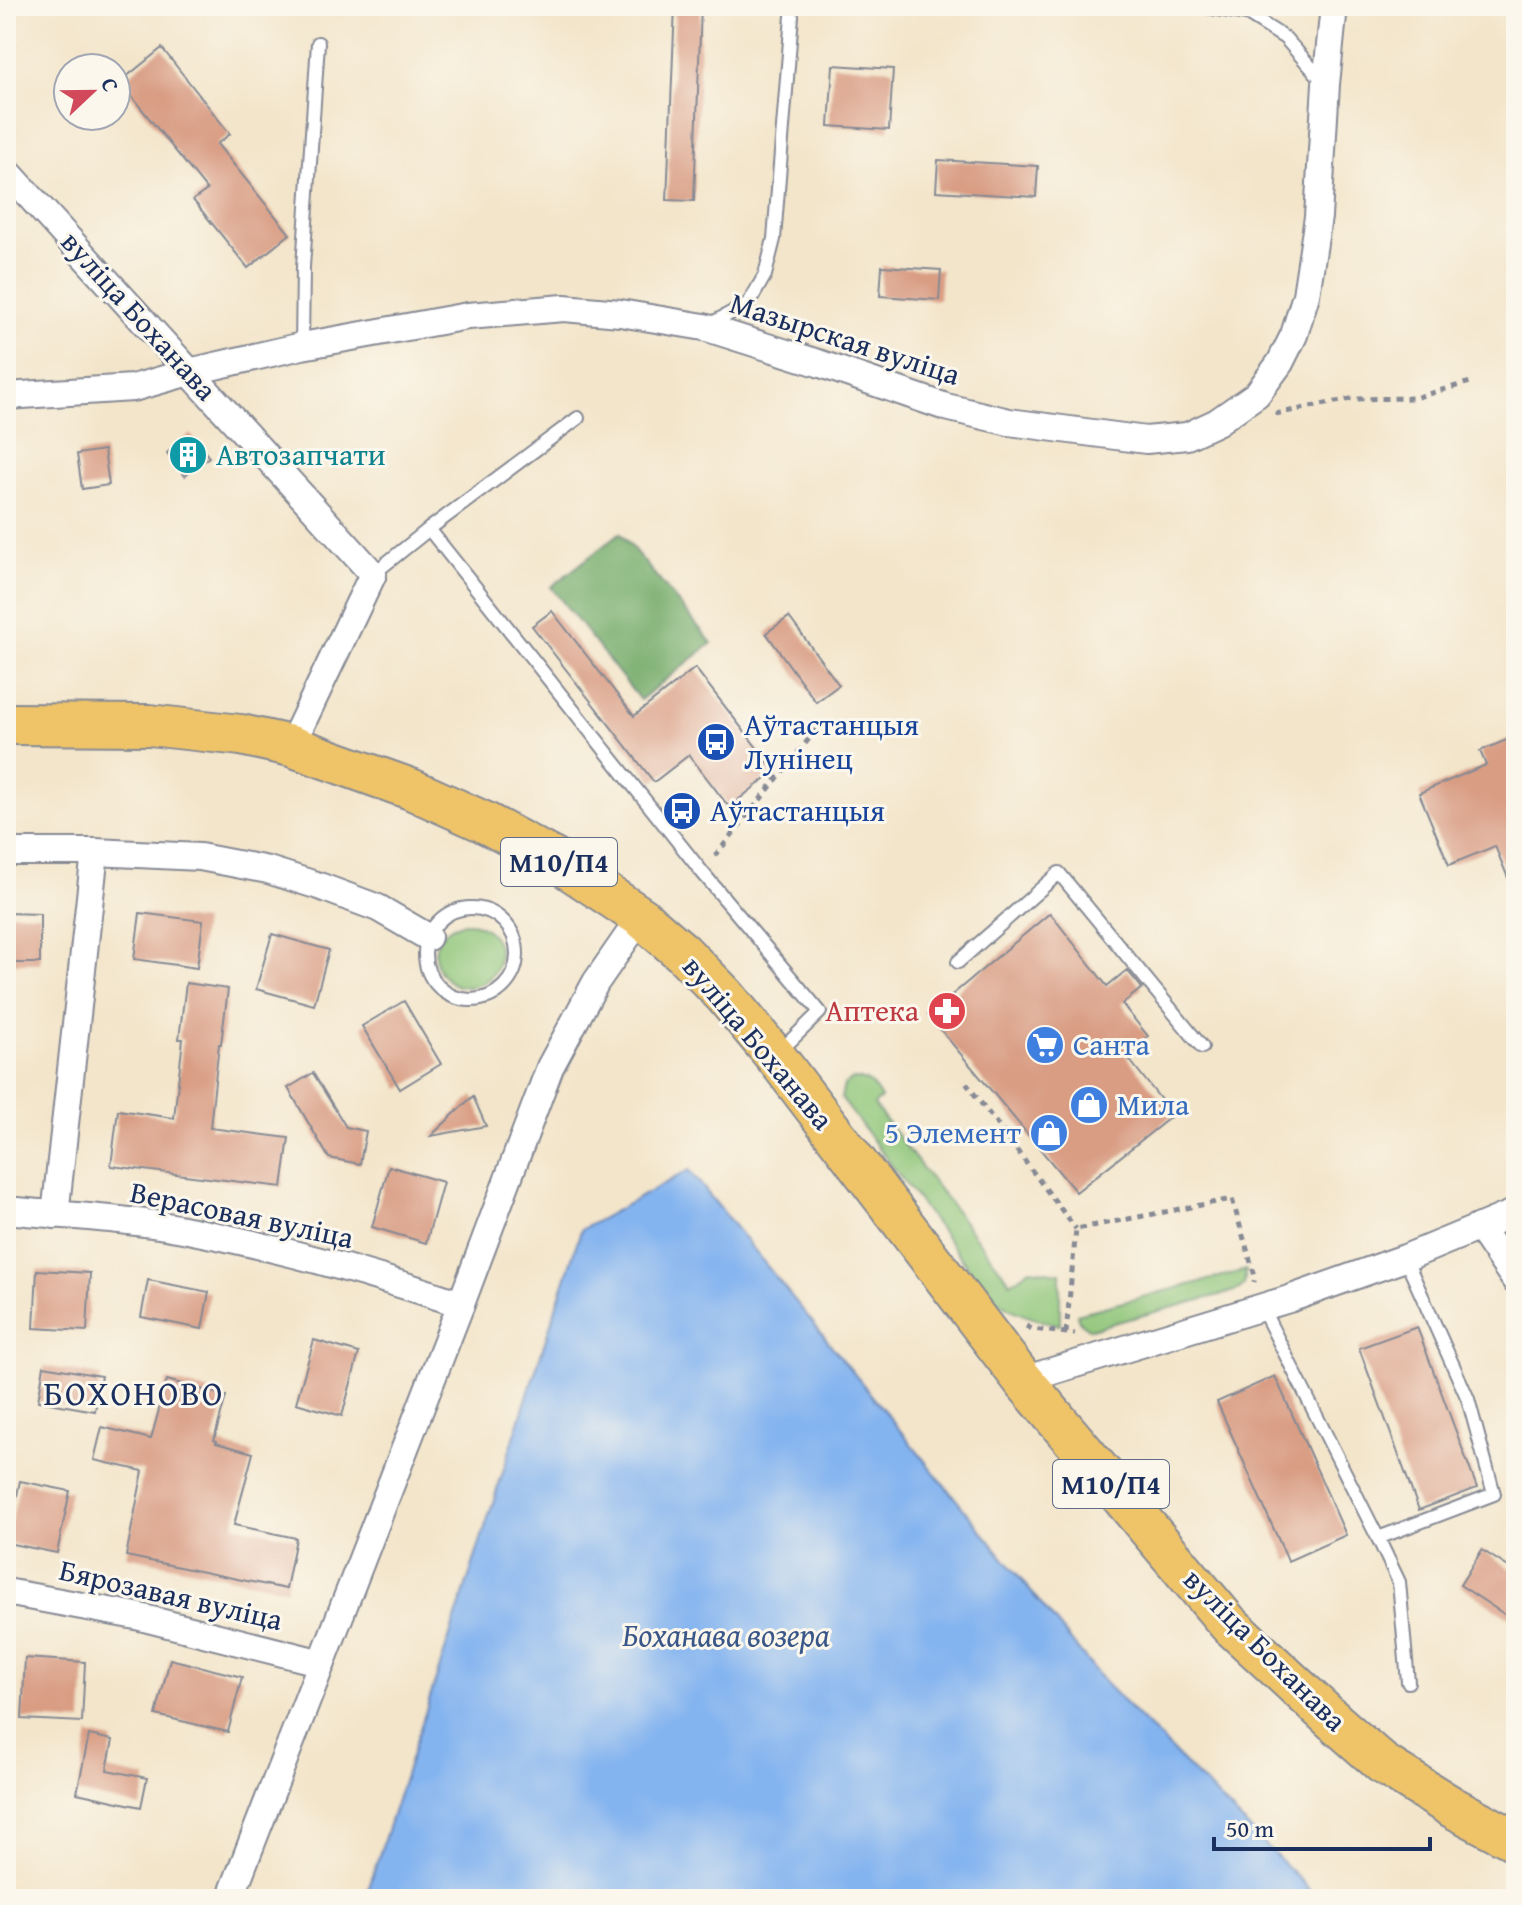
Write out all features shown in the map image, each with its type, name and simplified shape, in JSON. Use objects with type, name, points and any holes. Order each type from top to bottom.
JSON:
[{"type":"main road","name":"М10/П4","points":[[6,724],[149,725],[241,735],[291,746]]},
{"type":"main road","name":"вуліца Боханава","points":[[291,746],[411,789],[484,822],[554,859],[641,917],[725,996],[775,1056],[1023,1380],[1228,1623],[1383,1764],[1452,1807],[1516,1841]]},
{"type":"street","name":"Мазырская вуліца","points":[[6,396],[133,388],[302,346],[468,316],[564,308],[620,313],[704,327],[946,407],[1009,422],[1146,440],[1187,436],[1217,422],[1257,394],[1280,363],[1294,335],[1306,295],[1318,217],[1334,6]]},
{"type":"street","name":"вуліца Боханава","points":[[6,170],[373,574]]},
{"type":"street","points":[[291,746],[373,574]]},
{"type":"street","points":[[6,852],[200,857],[268,870],[378,908],[428,937]]},
{"type":"street","points":[[55,1215],[95,852]]},
{"type":"street","points":[[230,1899],[550,1067],[596,982],[641,917]]},
{"type":"street","name":"Верасовая вуліца","points":[[6,1210],[181,1229],[304,1257],[461,1304]]},
{"type":"street","points":[[1023,1380],[1257,1300],[1405,1258],[1516,1212]]},
{"type":"street","points":[[1479,1227],[1516,1281]]},
{"type":"street","name":"Бярозавая вуліца","points":[[6,1592],[136,1616],[322,1663]]},
{"type":"lane","points":[[1201,6],[1247,14],[1285,38],[1326,84]]},
{"type":"lane","points":[[704,327],[749,303],[765,275],[774,239],[792,16]]},
{"type":"lane","points":[[302,346],[303,267],[318,43]]},
{"type":"lane","points":[[373,574],[578,418]]},
{"type":"lane","points":[[429,529],[702,872],[820,1012],[775,1056]]},
{"type":"lane","points":[[958,962],[1059,873],[1202,1047]]},
{"type":"lane","points":[[473,907],[499,916],[511,929],[517,944],[516,968],[512,978],[501,991],[489,998],[473,1001],[451,997],[435,985],[427,970],[424,952],[428,937],[434,925],[457,910],[473,907]]},
{"type":"lane","points":[[1378,1538],[1494,1494],[1468,1399],[1405,1258]]},
{"type":"lane","points":[[1257,1300],[1399,1582],[1408,1682]]},
{"type":"path","points":[[1226,416],[1278,414],[1351,399],[1414,398],[1474,381]]},
{"type":"path","points":[[702,872],[820,725]]},
{"type":"path","points":[[966,1083],[1076,1229],[1066,1333]]},
{"type":"path","points":[[1076,1229],[1232,1199],[1255,1276],[1257,1300]]},
{"type":"path","points":[[1020,1324],[1032,1329],[1079,1335]]},
{"type":"green space","points":[[620,533],[712,643],[640,700],[551,587]]},
{"type":"green space","points":[[467,923],[479,925],[490,932],[497,943],[497,967],[490,978],[479,985],[467,987],[455,985],[444,978],[437,967],[435,955],[437,943],[444,932],[455,925]]},
{"type":"green space","points":[[853,1079],[867,1082],[876,1090],[881,1098],[874,1105],[1011,1283],[1030,1269],[1060,1273],[1060,1325],[1015,1311],[990,1296],[841,1098],[844,1085]]},
{"type":"green space","points":[[1246,1270],[1244,1285],[1238,1290],[1091,1329],[1081,1323],[1077,1314]]},
{"type":"water","name":"Боханава возера","points":[[689,1170],[1105,1683],[1319,1899],[365,1899],[581,1230]]},
{"type":"building","points":[[675,6],[701,6],[694,201],[667,200]]},
{"type":"building","points":[[162,48],[230,134],[217,144],[290,234],[248,268],[193,200],[207,190],[132,97],[132,72]]},
{"type":"building","points":[[833,65],[893,69],[889,130],[829,126]]},
{"type":"building","points":[[938,160],[1038,166],[1036,197],[936,191]]},
{"type":"building","points":[[882,266],[941,270],[939,300],[880,296]]},
{"type":"building","name":"Автозапчати","points":[[190,434],[209,457],[185,476],[167,453]]},
{"type":"building","points":[[104,450],[109,485],[82,489],[77,454]]},
{"type":"building","points":[[552,611],[634,716],[695,668],[775,771],[729,807],[689,755],[654,782],[532,626]]},
{"type":"building","points":[[789,617],[839,685],[816,702],[766,633]]},
{"type":"building","points":[[1516,736],[1515,895],[1495,846],[1449,865],[1419,793],[1486,765],[1480,751]]},
{"type":"building","points":[[6,913],[40,914],[40,963],[6,963]]},
{"type":"building","points":[[140,913],[203,921],[197,968],[134,959]]},
{"type":"building","name":"Санта","points":[[1050,913],[1107,986],[1127,970],[1142,988],[1122,1004],[1148,1036],[1125,1054],[1173,1115],[1076,1192],[928,1015]]},
{"type":"building","points":[[272,934],[329,950],[314,1005],[256,989]]},
{"type":"building","points":[[186,983],[228,989],[210,1128],[289,1138],[282,1187],[111,1166],[118,1110],[174,1118]]},
{"type":"building","points":[[404,1001],[441,1064],[400,1089],[362,1026]]},
{"type":"building","points":[[313,1073],[346,1127],[366,1131],[360,1164],[329,1158],[288,1088]]},
{"type":"building","points":[[473,1096],[486,1126],[431,1136]]},
{"type":"building","points":[[389,1166],[443,1182],[426,1243],[372,1227]]},
{"type":"building","points":[[37,1270],[90,1273],[87,1331],[34,1328]]},
{"type":"building","points":[[148,1280],[209,1292],[202,1329],[141,1317]]},
{"type":"building","points":[[1417,1327],[1477,1488],[1419,1510],[1359,1348]]},
{"type":"building","points":[[314,1340],[359,1353],[342,1416],[296,1403]]},
{"type":"building","points":[[44,1366],[101,1376],[95,1411],[38,1401]]},
{"type":"building","points":[[1275,1376],[1346,1535],[1288,1561],[1217,1402]]},
{"type":"building","points":[[167,1380],[226,1396],[214,1440],[253,1453],[234,1525],[296,1538],[286,1589],[126,1556],[143,1471],[94,1460],[102,1427],[151,1439]]},
{"type":"building","points":[[20,1481],[70,1491],[57,1553],[7,1543]]},
{"type":"building","points":[[1482,1550],[1516,1572],[1516,1622],[1460,1585]]},
{"type":"building","points":[[25,1658],[85,1662],[82,1722],[22,1719]]},
{"type":"building","points":[[170,1659],[242,1677],[228,1732],[156,1715]]},
{"type":"building","points":[[89,1735],[113,1740],[107,1770],[147,1778],[141,1807],[77,1793]]},
{"type":"place","name":"Автозапчати","points":[[188,455]]},
{"type":"place","name":"Аўтастанцыя Лунінец","points":[[716,742]]},
{"type":"place","name":"Аўтастанцыя","points":[[682,811]]},
{"type":"place","name":"Аптека","points":[[947,1011]]},
{"type":"place","name":"Санта","points":[[1045,1045]]},
{"type":"place","name":"Мила","points":[[1089,1105]]},
{"type":"place","name":"5 Элемент","points":[[1049,1133]]},
{"type":"district","name":"БОХОНОВО","points":[[134,1393]]}]
